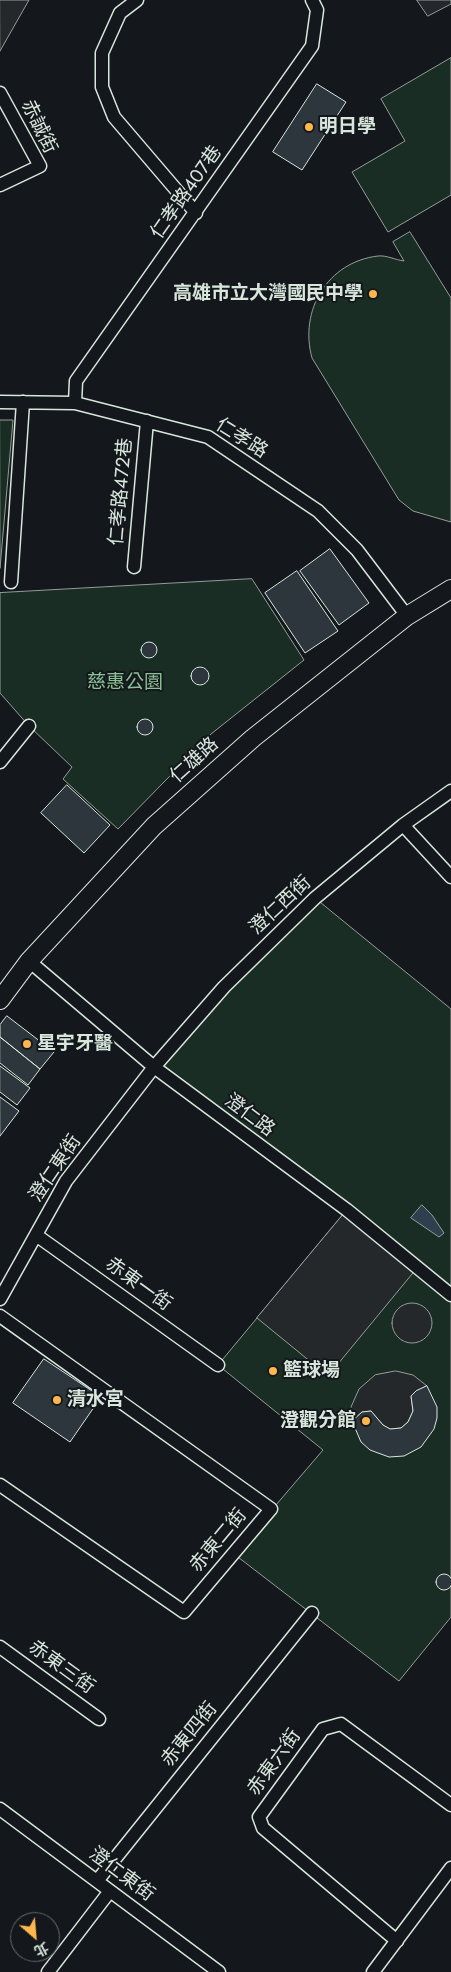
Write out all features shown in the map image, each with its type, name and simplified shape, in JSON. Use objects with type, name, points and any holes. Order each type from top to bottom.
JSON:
[{"type":"street","points":[[137,0],[120,14],[102,53],[102,87],[114,117],[196,213]]},
{"type":"street","name":"仁孝路407巷","points":[[75,403],[76,381],[312,46],[317,10],[312,0]]},
{"type":"street","name":"赤誠街","points":[[0,93],[40,166],[0,185]]},
{"type":"street","name":"仁孝路","points":[[0,402],[75,403],[208,436],[318,511],[357,550],[407,616]]},
{"type":"street","points":[[11,582],[23,402]]},
{"type":"street","name":"仁孝路472巷","points":[[134,567],[147,421]]},
{"type":"street","name":"仁雄路","points":[[0,1000],[29,961],[154,826],[253,738],[407,616],[451,589]]},
{"type":"street","points":[[0,762],[29,726]]},
{"type":"street","name":"澄仁西街","points":[[154,1067],[224,987],[316,898],[403,826],[451,791]]},
{"type":"street","points":[[403,826],[451,877]]},
{"type":"street","name":"澄仁路","points":[[29,961],[154,1067],[347,1210],[451,1295]]},
{"type":"street","name":"澄仁東街","points":[[0,1299],[66,1181],[154,1067]]},
{"type":"street","name":"赤東一街","points":[[36,1235],[218,1365]]},
{"type":"street","name":"赤東二街","points":[[0,1316],[271,1509],[184,1612],[0,1485]]},
{"type":"street","name":"赤東四街","points":[[97,1881],[312,1613]]},
{"type":"street","name":"赤東三街","points":[[0,1647],[99,1719]]},
{"type":"street","name":"赤東六街","points":[[397,1941],[263,1828],[259,1817],[323,1729],[341,1724],[451,1805]]},
{"type":"street","name":"澄仁東街","points":[[0,1809],[219,1972]]},
{"type":"street","points":[[374,1972],[451,1868]]},
{"type":"street","points":[[48,1972],[110,1891]]},
{"type":"green space","points":[[451,58],[451,195],[388,232],[352,172],[405,141],[381,99]]},
{"type":"green space","points":[[410,232],[451,298],[451,522],[413,511],[399,500],[312,358],[309,340],[310,323],[314,307],[321,292],[331,279],[344,268],[360,260],[381,256],[404,261],[393,242]]},
{"type":"green space","points":[[0,420],[13,420],[0,568]]},
{"type":"green space","name":"慈惠公園","points":[[252,579],[304,660],[211,734],[118,829],[63,779],[72,767],[29,726],[0,693],[0,593]]},
{"type":"green space","points":[[315,898],[451,1009],[451,1617],[399,1681],[234,1554],[323,1450],[218,1365],[345,1212],[154,1067]]},
{"type":"shaded area","points":[[0,0],[29,0],[0,51]]},
{"type":"shaded area","points":[[417,0],[451,0],[451,4],[428,16]]},
{"type":"shaded area","points":[[347,1210],[417,1268],[328,1376],[257,1318]]},
{"type":"shaded area","points":[[408,1303],[416,1303],[423,1306],[429,1312],[432,1323],[429,1334],[423,1340],[416,1343],[408,1343],[401,1340],[395,1334],[392,1327],[392,1319],[395,1312],[401,1306]]},
{"type":"shaded area","points":[[396,1371],[413,1375],[427,1386],[416,1391],[411,1396],[413,1411],[408,1422],[401,1428],[390,1429],[383,1425],[371,1411],[362,1412],[352,1421],[351,1407],[359,1389],[375,1375]]},
{"type":"water","points":[[422,1205],[432,1215],[444,1233],[439,1237],[411,1218]]},
{"type":"building","name":"明日學","points":[[317,84],[346,102],[302,170],[273,152]]},
{"type":"building","points":[[330,549],[369,603],[339,625],[300,571]]},
{"type":"building","points":[[297,571],[338,631],[305,653],[265,593]]},
{"type":"building","points":[[146,642],[152,642],[157,647],[155,656],[146,658],[141,653],[141,647]]},
{"type":"building","points":[[200,667],[206,670],[209,676],[206,682],[200,685],[194,682],[191,676],[194,670]]},
{"type":"building","points":[[142,719],[148,719],[153,724],[151,733],[142,735],[137,730],[137,724]]},
{"type":"building","points":[[67,785],[110,825],[84,853],[41,813]]},
{"type":"building","name":"星宇牙醫","points":[[7,1016],[54,1052],[40,1069],[0,1037],[0,1025]]},
{"type":"building","points":[[0,1037],[40,1069],[28,1085],[0,1063]]},
{"type":"building","points":[[0,1066],[30,1088],[17,1105],[0,1092]]},
{"type":"building","points":[[0,1097],[19,1111],[0,1136]]},
{"type":"building","name":"清水宮","points":[[44,1359],[101,1397],[70,1442],[13,1403]]},
{"type":"building","name":"澄觀分館","points":[[427,1386],[437,1407],[437,1418],[434,1429],[421,1447],[404,1456],[389,1457],[370,1450],[361,1442],[352,1421],[362,1412],[371,1411],[383,1425],[390,1429],[401,1428],[408,1422],[413,1411],[411,1396],[416,1391]]},
{"type":"building","points":[[444,1574],[452,1582],[444,1590],[436,1582]]},
{"type":"place","name":"明日學","points":[[309,127]]},
{"type":"place","name":"高雄市立大灣國民中學","points":[[373,294]]},
{"type":"place","name":"星宇牙醫","points":[[27,1044]]},
{"type":"place","name":"籃球場","points":[[273,1371]]},
{"type":"place","name":"清水宮","points":[[57,1400]]},
{"type":"place","name":"澄觀分館","points":[[366,1421]]}]
